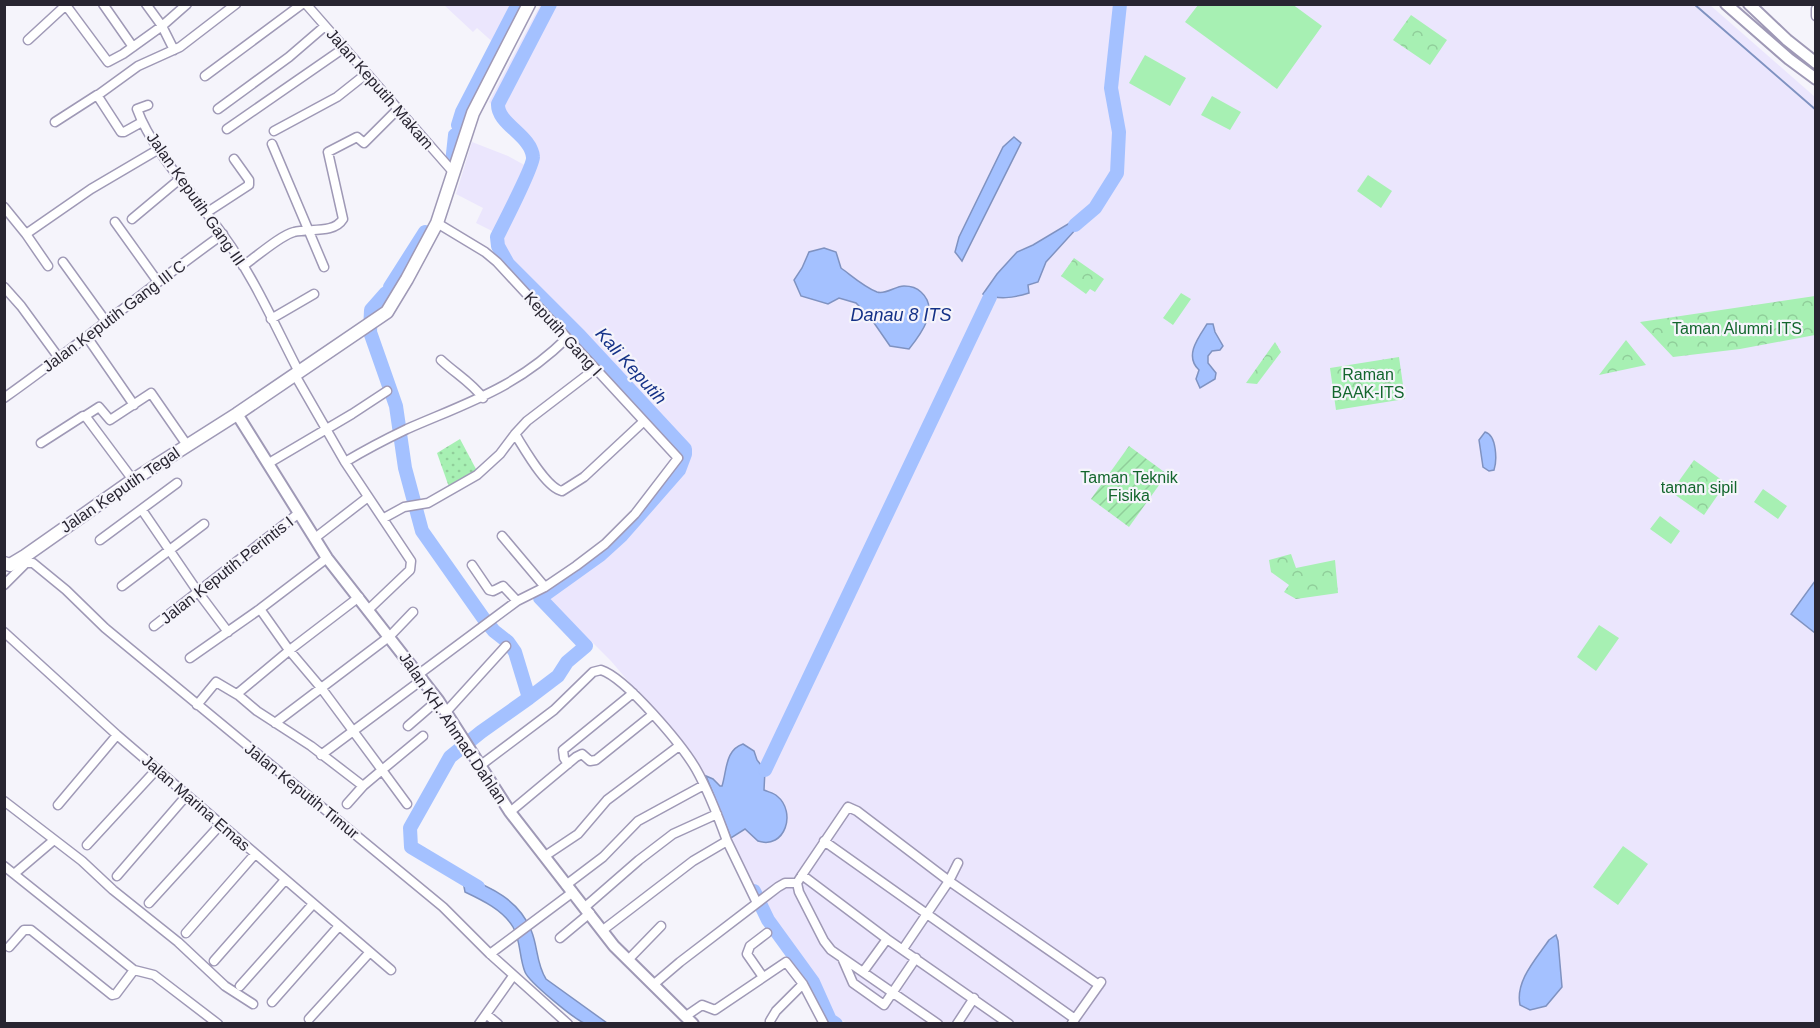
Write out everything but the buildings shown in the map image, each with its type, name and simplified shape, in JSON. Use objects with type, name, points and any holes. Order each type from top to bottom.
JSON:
[{"type":"main road","points":[[437,223],[473,113],[529,4]]},
{"type":"main road","name":"Jalan Keputih Tegal","points":[[9,567],[133,480],[237,414],[381,317],[402,287],[437,223]]},
{"type":"street","points":[[103,4],[133,47]]},
{"type":"street","points":[[146,4],[162,26],[174,50]]},
{"type":"street","points":[[28,40],[66,5],[106,61],[111,62],[162,26],[187,4]]},
{"type":"street","points":[[55,122],[138,66],[174,50],[237,4]]},
{"type":"street","points":[[205,76],[304,4]]},
{"type":"street","name":"Jalan Keputih Makam","points":[[304,4],[454,173]]},
{"type":"street","points":[[1726,4],[1815,79]]},
{"type":"street","points":[[1749,4],[1815,63]]},
{"type":"street","points":[[1815,9],[1815,16]]},
{"type":"street","points":[[218,109],[289,57],[325,26]]},
{"type":"street","points":[[227,129],[344,48]]},
{"type":"street","points":[[274,130],[337,97],[366,74]]},
{"type":"street","name":"Jalan Keputih Gang III","points":[[98,95],[121,132],[142,122]]},
{"type":"street","name":"Jalan Keputih Gang III","points":[[148,105],[138,108],[142,122],[159,149],[223,234],[243,266],[345,462],[410,558],[412,566],[410,570],[368,610]]},
{"type":"street","points":[[243,266],[290,233],[327,228],[343,220],[328,153],[354,138],[358,137],[364,143],[397,110]]},
{"type":"street","points":[[272,144],[324,267]]},
{"type":"street","points":[[26,234],[91,189],[159,149]]},
{"type":"street","points":[[206,213],[250,182],[234,159]]},
{"type":"street","points":[[132,219],[181,178]]},
{"type":"street","points":[[4,207],[48,266]]},
{"type":"street","points":[[115,222],[158,282]]},
{"type":"street","name":"Keputih Gang I","points":[[437,223],[485,252],[497,262],[678,458],[620,530],[576,567],[545,587]]},
{"type":"street","name":"Jalan Keputih Gang III C","points":[[4,398],[223,234]]},
{"type":"street","points":[[63,262],[107,323]]},
{"type":"street","points":[[4,287],[21,306],[59,358]]},
{"type":"street","points":[[271,319],[315,294]]},
{"type":"street","points":[[87,337],[134,405]]},
{"type":"street","points":[[345,462],[402,432],[483,398],[528,371],[567,338]]},
{"type":"street","points":[[441,360],[473,385],[483,398]]},
{"type":"street","points":[[384,518],[408,506],[421,506],[477,475],[500,454],[528,421],[595,369]]},
{"type":"street","points":[[269,463],[387,391]]},
{"type":"street","points":[[41,443],[99,407],[110,420],[151,393],[187,446]]},
{"type":"street","name":"Jalan KH. Ahmad Dahlan","points":[[237,414],[327,558],[421,676],[510,812],[569,889],[628,960],[690,1020]]},
{"type":"street","points":[[85,417],[133,480]]},
{"type":"street","points":[[515,434],[534,463],[556,490],[564,491],[584,477],[644,422]]},
{"type":"street","points":[[100,540],[177,483]]},
{"type":"street","points":[[315,538],[368,497]]},
{"type":"street","points":[[142,510],[228,632]]},
{"type":"street","name":"Jalan Keputih Perintis I","points":[[154,626],[299,513]]},
{"type":"street","points":[[122,586],[204,524]]},
{"type":"street","points":[[321,755],[517,601],[545,587],[502,536]]},
{"type":"street","points":[[190,658],[327,558]]},
{"type":"street","name":"Jalan Keputih Timur","points":[[9,567],[27,562],[33,563],[66,590],[105,628],[443,907],[513,976],[568,1023]]},
{"type":"street","points":[[471,565],[489,590],[493,591],[503,586],[517,601]]},
{"type":"street","points":[[4,585],[9,567]]},
{"type":"street","points":[[238,693],[289,650],[359,597]]},
{"type":"street","points":[[260,609],[407,804]]},
{"type":"street","points":[[275,723],[390,636],[413,612]]},
{"type":"street","name":"Jalan Marina Emas","points":[[4,632],[117,735],[391,970]]},
{"type":"street","points":[[446,712],[506,645]]},
{"type":"street","points":[[481,765],[554,710],[593,672],[606,672],[633,693],[694,766],[727,841],[760,902]]},
{"type":"street","points":[[197,705],[216,682],[238,693],[275,723],[363,786]]},
{"type":"street","points":[[568,764],[563,750],[633,693]]},
{"type":"street","points":[[408,726],[438,700]]},
{"type":"street","points":[[510,812],[576,758],[582,754],[590,761],[596,760],[652,715]]},
{"type":"street","points":[[58,805],[117,735]]},
{"type":"street","points":[[347,804],[363,786],[423,736]]},
{"type":"street","points":[[545,856],[578,834],[607,800],[679,746]]},
{"type":"street","points":[[87,845],[157,769]]},
{"type":"street","points":[[490,954],[538,920],[638,821],[704,785]]},
{"type":"street","points":[[117,876],[187,795]]},
{"type":"street","points":[[4,801],[82,861],[137,910],[178,942],[225,986],[253,1004]]},
{"type":"street","points":[[824,842],[1073,1021],[1100,983],[949,882],[848,807],[824,842],[799,879],[799,892],[831,950],[939,1023]]},
{"type":"street","points":[[560,938],[639,860],[673,834],[717,814]]},
{"type":"street","points":[[149,903],[220,824]]},
{"type":"street","points":[[14,874],[54,840]]},
{"type":"street","points":[[603,930],[693,861],[727,841]]},
{"type":"street","points":[[186,933],[255,854]]},
{"type":"street","points":[[903,950],[949,882],[958,863]]},
{"type":"street","points":[[4,866],[134,970],[154,975],[218,1023]]},
{"type":"street","points":[[653,985],[778,887],[799,879],[1010,1023]]},
{"type":"street","points":[[214,962],[285,880]]},
{"type":"street","points":[[240,986],[314,904]]},
{"type":"street","points":[[272,1002],[339,926]]},
{"type":"street","points":[[628,960],[661,926]]},
{"type":"street","points":[[9,947],[24,930],[31,930],[112,995],[116,994],[134,970]]},
{"type":"street","points":[[763,977],[747,954],[750,946],[767,933]]},
{"type":"street","points":[[862,972],[887,939]]},
{"type":"street","points":[[309,1019],[370,952]]},
{"type":"street","points":[[842,959],[853,983],[882,1005],[886,1004],[916,958]]},
{"type":"street","points":[[690,1020],[702,1005],[715,1010],[786,962],[803,984],[824,1023]]},
{"type":"street","points":[[479,1023],[513,976]]},
{"type":"street","points":[[770,1021],[776,1011],[803,984]]},
{"type":"street","points":[[957,1023],[974,998]]},
{"type":"street","points":[[486,1014],[495,1022]]},
{"type":"shaded area","points":[[444,5],[517,5],[496,45],[477,28],[473,32]]},
{"type":"shaded area","points":[[540,5],[1710,5],[1815,97],[1815,1023],[849,1024],[837,1018],[762,899],[728,851],[700,777],[680,742],[611,661],[549,599],[622,541],[666,492],[690,457],[492,242],[527,169],[494,232],[476,223],[483,208],[456,194],[472,142],[508,156],[528,167],[538,147],[489,102]]},
{"type":"green space","points":[[1292,4],[1322,26],[1277,89],[1185,22],[1198,5]]},
{"type":"green space","points":[[1411,15],[1447,40],[1430,65],[1393,40]]},
{"type":"green space","points":[[1145,55],[1186,78],[1170,106],[1129,83]]},
{"type":"green space","points":[[1212,96],[1241,112],[1230,130],[1201,115]]},
{"type":"green space","points":[[1368,175],[1392,191],[1381,208],[1357,191]]},
{"type":"green space","points":[[1074,258],[1104,279],[1095,292],[1090,289],[1086,294],[1061,276]]},
{"type":"green space","points":[[1181,293],[1191,299],[1173,325],[1163,318]]},
{"type":"green space","name":"Taman Alumni ITS","points":[[1815,296],[1815,335],[1740,349],[1673,357],[1640,322]]},
{"type":"green space","points":[[1626,340],[1646,365],[1599,375]]},
{"type":"green space","points":[[1275,342],[1281,352],[1257,384],[1246,383]]},
{"type":"green space","name":"Raman BAAK-ITS","points":[[1399,357],[1405,399],[1336,410],[1330,368]]},
{"type":"green space","points":[[460,439],[477,471],[449,487],[437,453]]},
{"type":"green space","name":"Taman Teknik Fisika","points":[[1129,446],[1167,474],[1129,527],[1091,499]]},
{"type":"green space","name":"taman sipil","points":[[1694,460],[1726,483],[1704,515],[1671,492]]},
{"type":"green space","points":[[1763,489],[1787,506],[1778,519],[1754,502]]},
{"type":"green space","points":[[1660,516],[1680,531],[1671,544],[1650,529]]},
{"type":"green space","points":[[1291,554],[1296,568],[1335,560],[1338,593],[1296,599],[1284,592],[1289,585],[1271,572],[1269,560]]},
{"type":"green space","points":[[1599,625],[1619,638],[1596,671],[1577,657]]},
{"type":"green space","points":[[1623,846],[1648,864],[1618,905],[1593,887]]},
{"type":"water","points":[[1014,137],[1021,143],[962,261],[955,252],[959,237],[1003,147]]},
{"type":"water","points":[[1073,221],[1077,228],[1046,262],[1038,282],[1028,285],[1029,293],[1006,298],[983,294],[1017,252]]},
{"type":"water","name":"Danau 8 ITS","points":[[824,248],[836,252],[841,268],[872,290],[884,292],[907,286],[921,292],[929,306],[929,314],[919,336],[909,349],[890,346],[872,320],[856,303],[839,298],[828,304],[801,296],[794,280],[809,252]]},
{"type":"water","points":[[1207,324],[1213,324],[1223,346],[1220,350],[1212,351],[1208,356],[1208,363],[1216,373],[1215,379],[1200,388],[1196,379],[1199,370],[1195,365],[1193,353]]},
{"type":"water","points":[[1485,432],[1492,438],[1495,449],[1494,470],[1489,471],[1483,467],[1479,440]]},
{"type":"water","points":[[1815,581],[1815,633],[1791,614]]},
{"type":"water","points":[[743,744],[754,751],[757,760],[765,770],[764,790],[777,796],[786,811],[785,828],[775,840],[758,841],[745,829],[731,838],[706,776],[722,786],[730,756],[737,747]]},
{"type":"water","points":[[462,876],[493,890],[519,910],[531,930],[540,967],[546,979],[607,1023],[592,1024],[578,1020],[528,977],[513,927],[498,911],[465,892]]},
{"type":"water","points":[[1556,935],[1562,987],[1546,1006],[1530,1010],[1520,1005],[1521,987],[1533,963],[1549,940]]},
{"type":"waterway","name":"Kali Keputih","points":[[458,125],[462,112],[518,4]]},
{"type":"waterway","name":"Kali Keputih","points":[[529,698],[558,676],[567,662],[586,646],[540,598],[600,555],[622,535],[679,470],[685,454],[685,449],[580,336],[508,264],[498,246],[497,237],[524,183],[533,157],[527,142],[503,118],[498,104],[550,4]]},
{"type":"waterway","points":[[1075,225],[1095,208],[1117,173],[1119,132],[1111,88],[1120,4]]},
{"type":"waterway","points":[[1694,4],[1816,110]]},
{"type":"waterway","points":[[452,163],[455,135]]},
{"type":"waterway","points":[[390,287],[425,232]]},
{"type":"waterway","points":[[386,293],[371,310],[370,332],[396,406],[405,468],[422,531],[484,619],[515,652],[529,698],[450,757],[410,828],[411,847],[478,887]]},
{"type":"waterway","points":[[765,770],[990,297]]},
{"type":"waterway","points":[[754,891],[768,920],[813,982],[830,1020],[836,1024]]}]
